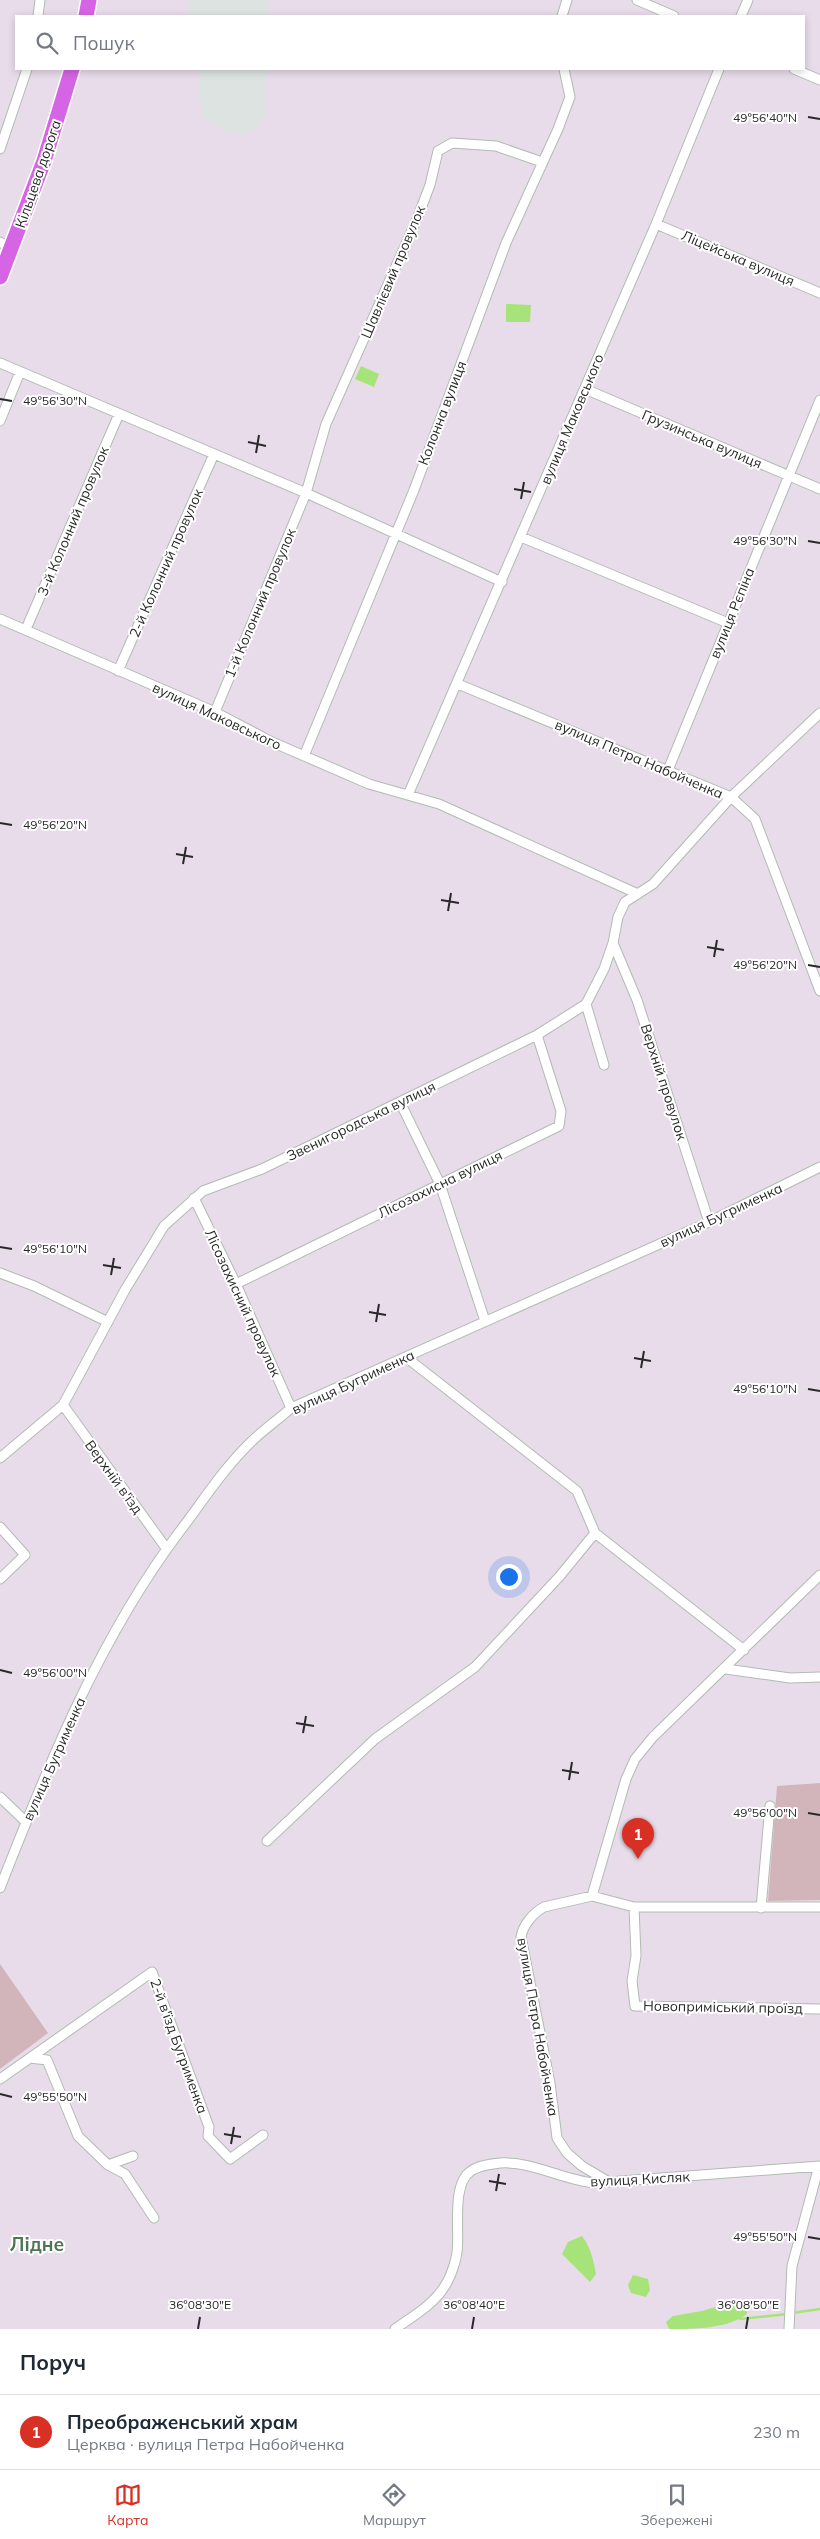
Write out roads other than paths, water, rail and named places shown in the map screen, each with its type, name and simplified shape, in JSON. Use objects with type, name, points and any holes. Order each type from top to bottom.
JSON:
[{"type":"highway","points":[[86,15],[89,0]]},
{"type":"highway","name":"Кільцева дорога","points":[[0,277],[6,245],[47,152],[72,70]]},
{"type":"street","points":[[38,15],[40,0]]},
{"type":"street","points":[[562,15],[567,0]]},
{"type":"street","points":[[637,0],[672,15]]},
{"type":"street","points":[[741,15],[748,0]]},
{"type":"street","points":[[0,149],[27,70]]},
{"type":"street","name":"Колонна вулиця","points":[[304,756],[395,534],[506,243],[570,97],[564,70]]},
{"type":"street","name":"вулиця Маковського","points":[[408,795],[458,684],[656,224],[719,70]]},
{"type":"street","points":[[796,70],[820,80]]},
{"type":"street","name":"Шавлієвий провулок","points":[[306,493],[326,424],[417,220],[430,185],[438,151],[452,143],[496,146],[542,162]]},
{"type":"street","name":"Ліцейська вулиця","points":[[656,224],[820,293]]},
{"type":"street","points":[[0,363],[306,493],[502,582]]},
{"type":"street","points":[[0,421],[20,372]]},
{"type":"street","name":"Грузинська вулиця","points":[[585,389],[820,488]]},
{"type":"street","name":"вулиця Рєпіна","points":[[668,770],[820,400]]},
{"type":"street","name":"3-й Колонний провулок","points":[[26,628],[119,414]]},
{"type":"street","name":"2-й Колонний провулок","points":[[118,672],[214,454]]},
{"type":"street","name":"1-й Колонний провулок","points":[[215,712],[306,493]]},
{"type":"street","points":[[521,537],[728,623]]},
{"type":"street","name":"вулиця Маковського","points":[[0,619],[26,628],[118,672],[215,712],[272,742],[304,756],[369,784],[439,804],[638,894]]},
{"type":"street","name":"вулиця Петра Набойченка","points":[[458,684],[731,797],[755,818],[820,991]]},
{"type":"street","name":"Звенигородська вулиця","points":[[0,1458],[63,1405],[108,1322],[164,1226],[194,1198],[203,1190],[262,1169],[538,1035],[586,1004],[604,969],[613,943],[618,917],[625,902],[653,884],[731,797],[820,713]]},
{"type":"street","name":"Верхній провулок","points":[[613,943],[637,1000],[709,1222]]},
{"type":"street","points":[[586,1004],[604,1065]]},
{"type":"street","name":"Лісозахисна вулиця","points":[[236,1284],[559,1126],[561,1111],[538,1035]]},
{"type":"street","points":[[400,1102],[440,1184],[485,1321]]},
{"type":"street","name":"вулиця Бугрименка","points":[[0,1888],[26,1822],[91,1677],[166,1548],[215,1482],[250,1443],[291,1408],[709,1222],[820,1167]]},
{"type":"street","name":"Лісозахисний провулок","points":[[194,1198],[236,1284],[291,1408]]},
{"type":"street","points":[[0,1273],[34,1286],[108,1322]]},
{"type":"street","points":[[406,1358],[577,1491],[594,1533],[744,1650]]},
{"type":"street","name":"Верхній в'їзд","points":[[63,1405],[166,1548]]},
{"type":"street","points":[[0,1527],[25,1556],[0,1579]]},
{"type":"street","points":[[267,1841],[375,1739],[475,1667],[559,1577],[594,1533]]},
{"type":"street","points":[[820,1575],[726,1669],[653,1737],[635,1760],[626,1779],[592,1896],[634,1907],[820,1907]]},
{"type":"street","points":[[726,1669],[790,1678],[820,1677]]},
{"type":"street","points":[[0,1797],[26,1822]]},
{"type":"street","points":[[761,1908],[770,1806]]},
{"type":"street","name":"вулиця Петра Набойченка","points":[[592,1896],[544,1907],[537,1911],[522,1930],[521,1937],[550,2083],[557,2138],[567,2153],[582,2166],[609,2182]]},
{"type":"street","name":"Новоприміський проїзд","points":[[634,1907],[636,1956],[632,1981],[635,2006],[820,2009]]},
{"type":"street","name":"2-й в'їзд Бугрименка","points":[[30,2058],[152,1972],[209,2127],[208,2136],[230,2159],[263,2134]]},
{"type":"street","points":[[0,2079],[30,2058],[46,2060],[78,2136],[108,2165],[125,2174],[154,2218]]},
{"type":"street","points":[[108,2165],[132,2156]]},
{"type":"street","name":"вулиця Кисляк","points":[[395,2329],[437,2298],[448,2282],[457,2253],[458,2201],[461,2188],[470,2171],[484,2165],[503,2163],[536,2168],[579,2181],[609,2182],[819,2166]]},
{"type":"street","points":[[789,2329],[792,2266],[819,2166]]},
{"type":"waterway","points":[[792,2313],[820,2309]]},
{"type":"waterway","points":[[740,2319],[787,2314]]},
{"type":"place","name":"Преображенський храм","points":[[638,1859]]},
{"type":"district","name":"Лідне","points":[[37,2244]]}]
